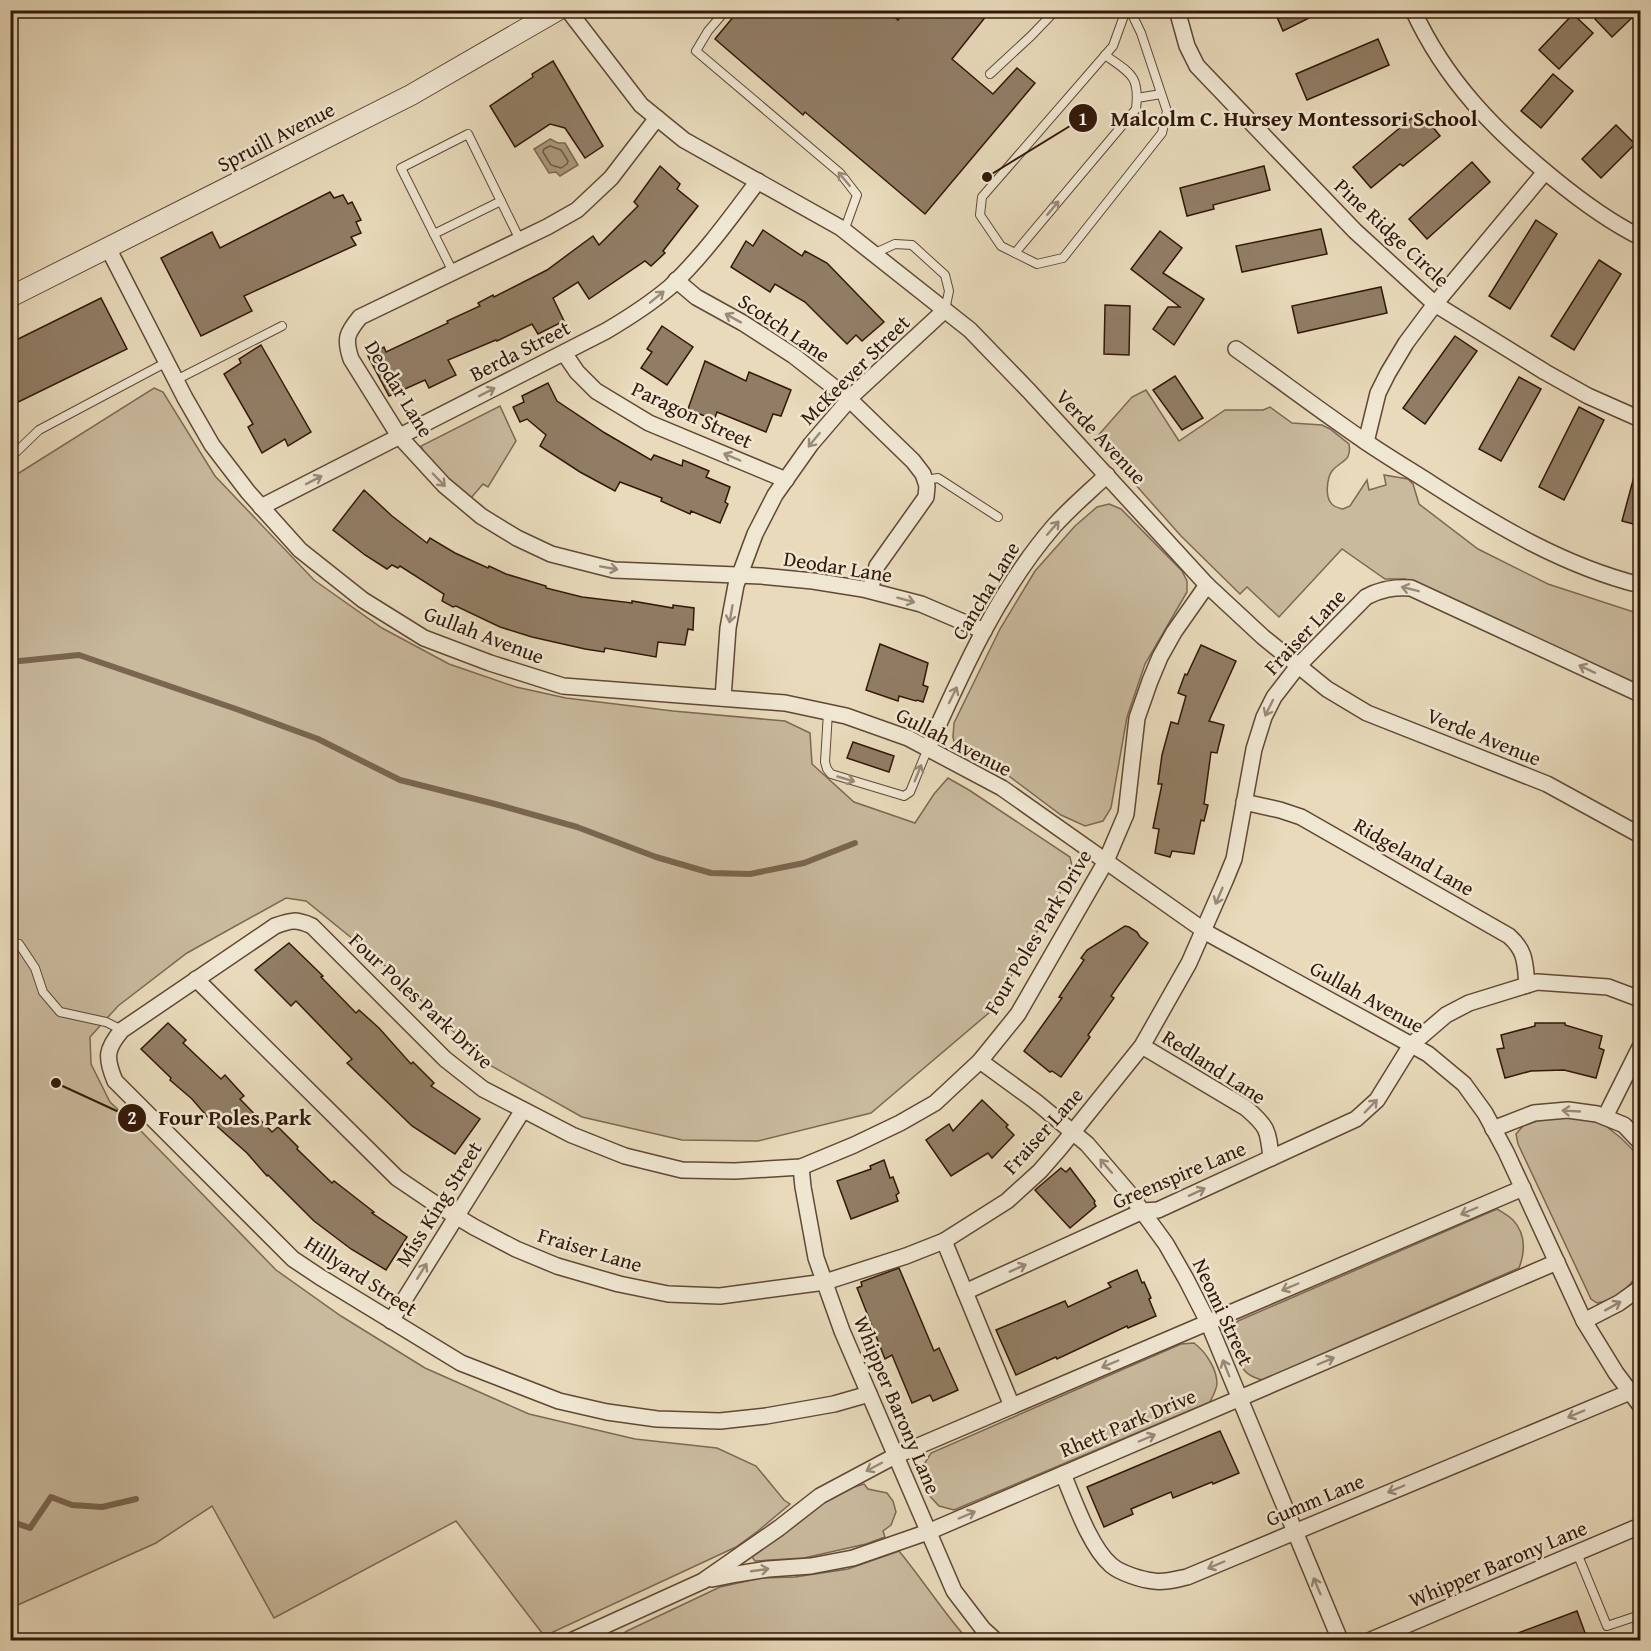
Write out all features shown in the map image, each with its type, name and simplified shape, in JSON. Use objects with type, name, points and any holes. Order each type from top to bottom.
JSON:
[{"type":"street","name":"Spruill Avenue","points":[[10,297],[411,95],[558,10]]},
{"type":"street","name":"Verde Avenue","points":[[568,10],[641,105],[684,140],[844,231],[970,330],[1207,585],[1263,637],[1327,689],[1367,713],[1547,784],[1641,835]]},
{"type":"street","name":"Pine Ridge Circle","points":[[1177,10],[1187,46],[1197,66],[1355,231],[1435,304],[1545,372],[1588,396],[1641,419]]},
{"type":"street","points":[[1413,10],[1440,60],[1497,130],[1586,204],[1621,228],[1641,237]]},
{"type":"street","name":"Deodar Lane","points":[[657,118],[611,178],[577,210],[547,227],[360,317],[348,332],[347,345],[351,359],[399,436],[444,485],[481,516],[517,538],[552,554],[614,570],[740,575],[813,581],[870,590],[921,604],[984,631]]},
{"type":"street","points":[[1366,442],[1378,393],[1407,343],[1435,304],[1545,172]]},
{"type":"street","name":"Berda Street","points":[[261,507],[564,353],[638,312],[676,280],[725,224],[758,181]]},
{"type":"street","name":"Gullah Avenue","points":[[108,248],[176,380],[213,445],[248,492],[300,550],[363,600],[424,638],[490,663],[563,686],[785,703],[846,716],[908,738],[1002,788],[1205,930],[1428,1054],[1464,1084],[1485,1113],[1523,1188],[1584,1321],[1616,1373],[1641,1405]]},
{"type":"street","name":"Scotch Lane","points":[[676,280],[696,297],[743,323],[794,356],[849,399],[913,461],[925,480]]},
{"type":"street","name":"McKeever Street","points":[[723,698],[728,628],[736,585],[755,534],[775,495],[811,444],[849,399],[945,310]]},
{"type":"street","points":[[1236,350],[1366,442],[1491,522],[1576,564],[1641,585]]},
{"type":"street","name":"Paragon Street","points":[[564,353],[577,372],[596,391],[649,423],[786,480]]},
{"type":"street","name":"Cancha Lane","points":[[928,748],[984,631],[1018,574],[1055,524],[1107,475]]},
{"type":"street","points":[[870,590],[877,566],[926,497],[925,480]]},
{"type":"street","name":"Four Poles Park Drive","points":[[300,921],[312,926],[445,1059],[483,1089],[572,1135],[625,1156],[682,1170],[735,1171],[801,1167],[854,1145],[935,1103],[980,1061],[1018,1014],[1106,861],[1126,814],[1137,718],[1150,681],[1160,657],[1207,585]]},
{"type":"street","name":"Fraiser Lane","points":[[196,979],[397,1178],[457,1216],[516,1249],[557,1266],[619,1284],[668,1294],[720,1296],[825,1282],[906,1256],[944,1240],[1006,1201],[1040,1171],[1142,1046],[1189,963],[1234,859],[1254,749],[1264,717],[1274,697],[1298,666],[1366,597],[1380,590],[1396,587],[1411,588],[1641,694]]},
{"type":"street","name":"Ridgeland Lane","points":[[1244,802],[1301,817],[1509,936],[1518,944],[1525,957],[1527,985]]},
{"type":"street","name":"Hillyard Street","points":[[300,921],[289,920],[274,926],[122,1030],[111,1044],[108,1057],[110,1069],[116,1081],[293,1259],[461,1363],[559,1401],[657,1419],[720,1421],[766,1416],[834,1404],[869,1394]]},
{"type":"street","name":"Greenspire Lane","points":[[965,1292],[1143,1211],[1158,1210],[1356,1119],[1377,1100],[1411,1045],[1446,1015],[1469,1003],[1537,982],[1608,987],[1641,999]]},
{"type":"street","name":"Redland Lane","points":[[1142,1046],[1245,1108],[1260,1121],[1269,1134],[1271,1158]]},
{"type":"street","points":[[1605,1117],[1641,1047]]},
{"type":"street","name":"Neomi Street","points":[[980,1061],[1035,1101],[1087,1144],[1130,1193],[1166,1244],[1208,1322],[1340,1641]]},
{"type":"street","name":"Miss King Street","points":[[391,1321],[523,1110]]},
{"type":"street","points":[[1493,1129],[1534,1113],[1568,1110],[1597,1114],[1624,1125],[1641,1142]]},
{"type":"street","name":"Whipper Barony Lane","points":[[801,1167],[816,1258],[842,1331],[954,1591],[995,1641]]},
{"type":"street","name":"Rhett Park Drive","points":[[573,1641],[703,1581],[770,1535],[820,1496],[895,1456],[1523,1188]]},
{"type":"street","points":[[944,1240],[1012,1406]]},
{"type":"street","name":"Rhett Park Drive","points":[[703,1581],[768,1569],[811,1566],[853,1558],[928,1532],[1557,1262]]},
{"type":"street","points":[[1584,1321],[1619,1304],[1641,1288]]},
{"type":"street","name":"Gumm Lane","points":[[1063,1474],[1093,1542],[1112,1567],[1156,1582],[1187,1577],[1630,1392]]},
{"type":"street","name":"Whipper Barony Lane","points":[[1371,1641],[1641,1526]]},
{"type":"lane","points":[[726,10],[708,31],[696,51],[840,173],[857,195],[844,231]]},
{"type":"lane","points":[[990,74],[1056,10]]},
{"type":"lane","points":[[1128,10],[1141,33],[1167,111],[1162,133],[1063,258],[1037,264],[1001,246],[980,215],[982,197],[1113,46],[1128,10]]},
{"type":"lane","points":[[1015,253],[1136,109],[1138,93],[1132,75],[1105,55]]},
{"type":"lane","points":[[1137,98],[1161,94]]},
{"type":"lane","points":[[453,272],[401,168],[468,134],[520,240]]},
{"type":"lane","points":[[434,234],[501,201]]},
{"type":"lane","points":[[873,254],[895,244],[912,245],[945,274],[949,291],[945,310]]},
{"type":"lane","points":[[176,380],[282,326]]},
{"type":"lane","points":[[10,459],[39,430],[167,362]]},
{"type":"lane","points":[[925,480],[938,478],[998,517]]},
{"type":"lane","points":[[828,712],[825,762],[831,774],[904,796],[910,792],[928,748]]},
{"type":"lane","points":[[19,944],[35,968],[43,992],[60,1012],[106,1022],[122,1030]]},
{"type":"lane","points":[[1577,1553],[1607,1626],[1641,1616]]},
{"type":"shaded area","points":[[154,388],[163,392],[215,476],[314,580],[382,628],[449,664],[516,687],[566,698],[785,721],[810,733],[812,764],[854,802],[915,823],[934,794],[948,778],[1070,857],[1073,871],[990,1012],[871,1113],[758,1141],[682,1140],[582,1117],[486,1063],[380,961],[306,901],[286,898],[187,953],[118,1006],[90,1037],[91,1064],[110,1102],[276,1270],[341,1316],[425,1368],[529,1414],[635,1439],[717,1448],[756,1466],[784,1500],[790,1504],[736,1547],[551,1633],[542,1633],[456,1521],[274,1618],[212,1506],[156,1543],[11,1608],[11,478]]},
{"type":"shaded area","points":[[1146,390],[1179,441],[1225,410],[1263,410],[1270,407],[1292,423],[1322,425],[1349,444],[1350,450],[1347,458],[1332,471],[1329,478],[1328,496],[1335,506],[1343,509],[1350,506],[1367,480],[1369,490],[1386,485],[1384,475],[1408,479],[1413,484],[1419,504],[1478,549],[1548,584],[1640,614],[1640,687],[1405,579],[1385,579],[1342,549],[1279,617],[1247,587],[1240,594],[1181,536],[1095,439],[1132,397]]},
{"type":"shaded area","points":[[500,406],[516,441],[488,487],[483,484],[471,498],[465,497],[434,466],[421,446]]},
{"type":"shaded area","points":[[1109,504],[1121,509],[1182,571],[1187,581],[1187,592],[1145,664],[1127,717],[1111,808],[1103,821],[1085,826],[1061,815],[998,768],[955,746],[954,723],[1000,629],[1035,571],[1075,526],[1097,507]]},
{"type":"shaded area","points":[[1548,1117],[1576,1117],[1602,1123],[1640,1157],[1640,1271],[1622,1292],[1611,1299],[1597,1303],[1591,1299],[1518,1144],[1516,1134],[1523,1126]]},
{"type":"shaded area","points":[[1497,1209],[1513,1220],[1520,1231],[1523,1249],[1519,1268],[1262,1380],[1248,1374],[1239,1362],[1231,1339],[1232,1329],[1238,1321]]},
{"type":"shaded area","points":[[1194,1343],[1207,1356],[1215,1373],[1217,1384],[1210,1402],[954,1510],[939,1506],[924,1490],[921,1469],[931,1453],[1181,1344]]},
{"type":"shaded area","points":[[864,1484],[868,1489],[887,1493],[893,1501],[896,1512],[891,1525],[883,1531],[885,1537],[866,1544],[804,1558],[755,1561],[752,1557],[791,1525],[841,1491]]},
{"type":"shaded area","points":[[899,1551],[968,1640],[613,1640],[627,1631],[720,1587],[761,1578],[795,1577],[848,1569]]},
{"type":"water","points":[[550,139],[558,143],[565,143],[578,165],[560,176],[556,172],[549,173],[534,149]]},
{"type":"building","points":[[739,10],[887,10],[898,20],[905,10],[991,10],[952,59],[993,94],[1017,68],[1035,83],[925,214],[805,112],[803,115],[715,39]]},
{"type":"building","points":[[1274,10],[1325,10],[1283,31]]},
{"type":"building","points":[[1603,10],[1640,10],[1612,37],[1595,19]]},
{"type":"building","points":[[1573,14],[1593,33],[1559,69],[1539,50]]},
{"type":"building","points":[[1378,39],[1389,65],[1307,100],[1296,74]]},
{"type":"building","points":[[553,61],[603,146],[585,158],[565,128],[550,124],[515,147],[490,106]]},
{"type":"building","points":[[1553,74],[1573,91],[1541,128],[1521,111]]},
{"type":"building","points":[[1420,111],[1440,136],[1371,188],[1353,167]]},
{"type":"building","points":[[1616,125],[1635,144],[1601,178],[1582,159]]},
{"type":"building","points":[[1472,162],[1490,182],[1427,239],[1409,219]]},
{"type":"building","points":[[660,166],[680,184],[677,189],[698,206],[663,251],[665,253],[651,266],[645,261],[589,299],[578,282],[553,298],[564,321],[538,334],[532,324],[497,341],[448,360],[456,375],[429,388],[425,380],[389,396],[368,356],[384,347],[386,352],[480,306],[478,303],[547,270],[593,236],[599,245],[638,206],[634,202]]},
{"type":"building","points":[[1264,166],[1270,190],[1213,205],[1214,209],[1187,216],[1180,188]]},
{"type":"building","points":[[330,192],[334,198],[343,195],[348,204],[352,202],[361,220],[356,222],[361,233],[351,237],[356,245],[244,296],[252,311],[201,336],[161,258],[212,232],[220,248]]},
{"type":"building","points":[[1536,220],[1557,234],[1510,309],[1489,296]]},
{"type":"building","points":[[1321,229],[1327,254],[1242,272],[1236,246]]},
{"type":"building","points":[[763,230],[802,256],[805,251],[827,263],[884,322],[862,341],[856,335],[847,344],[805,302],[775,284],[770,292],[731,267],[746,241],[753,246]]},
{"type":"building","points":[[1160,231],[1182,248],[1163,273],[1204,299],[1174,345],[1153,329],[1168,307],[1180,307],[1131,269]]},
{"type":"building","points":[[1599,260],[1621,274],[1574,350],[1551,336]]},
{"type":"building","points":[[1381,287],[1387,313],[1298,333],[1292,306]]},
{"type":"building","points":[[101,298],[127,349],[10,406],[10,343]]},
{"type":"building","points":[[1105,305],[1130,306],[1129,355],[1104,354]]},
{"type":"building","points":[[662,326],[693,347],[667,385],[641,368],[652,352],[647,349]]},
{"type":"building","points":[[1455,336],[1477,351],[1425,424],[1403,408]]},
{"type":"building","points":[[261,345],[311,432],[288,446],[285,439],[262,453],[248,427],[253,424],[224,374],[241,363],[239,359]]},
{"type":"building","points":[[705,361],[746,381],[749,372],[791,390],[781,416],[773,414],[766,432],[717,412],[714,420],[688,409]]},
{"type":"building","points":[[1175,376],[1203,418],[1182,430],[1153,390]]},
{"type":"building","points":[[1519,377],[1541,389],[1501,461],[1479,449]]},
{"type":"building","points":[[548,383],[557,401],[651,460],[654,455],[682,466],[683,460],[709,471],[706,477],[730,487],[725,502],[728,504],[720,523],[691,511],[690,514],[661,501],[662,498],[620,482],[615,491],[540,446],[546,435],[527,419],[520,422],[513,407],[524,402],[522,396]]},
{"type":"building","points":[[1579,407],[1604,420],[1564,500],[1539,487]]},
{"type":"building","points":[[1635,473],[1641,474],[1641,526],[1622,521]]},
{"type":"building","points":[[364,490],[392,516],[427,543],[430,538],[455,553],[488,568],[489,566],[506,574],[546,586],[546,588],[582,597],[632,603],[632,601],[673,608],[673,605],[694,608],[693,630],[688,629],[685,645],[658,642],[656,657],[605,648],[604,652],[585,649],[532,637],[500,627],[456,606],[453,607],[442,601],[444,594],[400,566],[398,568],[392,565],[387,569],[333,530]]},
{"type":"building","points":[[880,644],[928,663],[923,685],[928,687],[923,702],[899,696],[898,701],[866,690]]},
{"type":"building","points":[[1201,645],[1236,661],[1209,721],[1224,725],[1217,753],[1211,752],[1204,804],[1208,805],[1204,821],[1201,820],[1194,854],[1172,851],[1170,857],[1155,853],[1159,829],[1153,828],[1162,784],[1158,784],[1162,755],[1171,722],[1178,724],[1186,696],[1178,693],[1185,674],[1187,675]]},
{"type":"building","points":[[853,742],[894,756],[889,772],[847,758]]},
{"type":"building","points":[[1125,926],[1137,932],[1148,943],[1111,996],[1114,998],[1088,1035],[1090,1037],[1061,1077],[1050,1072],[1024,1051],[1062,998],[1059,997],[1084,960],[1081,958],[1087,950]]},
{"type":"building","points":[[289,943],[356,1013],[359,1010],[379,1028],[411,1064],[413,1062],[434,1083],[431,1086],[480,1119],[455,1154],[412,1126],[347,1063],[352,1059],[296,1001],[291,1006],[255,970]]},
{"type":"building","points":[[168,1023],[186,1040],[183,1043],[221,1079],[225,1075],[244,1096],[240,1099],[272,1132],[278,1127],[332,1183],[334,1181],[374,1212],[372,1213],[407,1237],[386,1270],[351,1249],[314,1221],[141,1049]]},
{"type":"building","points":[[1535,1023],[1565,1023],[1565,1025],[1602,1036],[1599,1048],[1604,1050],[1596,1078],[1564,1070],[1531,1071],[1505,1078],[1497,1049],[1504,1048],[1501,1035],[1535,1026]]},
{"type":"building","points":[[982,1100],[1008,1125],[1006,1127],[1014,1135],[992,1158],[988,1153],[951,1176],[926,1140],[949,1124],[953,1131]]},
{"type":"building","points":[[884,1160],[890,1178],[893,1177],[899,1193],[896,1195],[898,1201],[851,1219],[837,1181],[871,1169],[870,1166]]},
{"type":"building","points":[[1061,1168],[1066,1172],[1070,1168],[1095,1201],[1096,1206],[1070,1228],[1035,1190]]},
{"type":"building","points":[[899,1268],[934,1351],[939,1348],[958,1390],[933,1401],[930,1395],[912,1403],[892,1355],[885,1359],[857,1288],[862,1286],[861,1282]]},
{"type":"building","points":[[1137,1270],[1151,1298],[1149,1299],[1156,1316],[1128,1328],[1127,1326],[1057,1359],[1056,1357],[1016,1375],[996,1330],[1065,1301],[1068,1307],[1111,1287],[1108,1283]]},
{"type":"building","points":[[1220,1431],[1239,1473],[1173,1498],[1171,1492],[1131,1509],[1133,1514],[1104,1527],[1087,1487]]},
{"type":"building","points":[[1577,1611],[1588,1641],[1502,1641],[1502,1639]]},
{"type":"waterway","points":[[10,662],[79,655],[318,739],[400,780],[577,827],[656,857],[711,873],[750,874],[804,863],[855,843]]},
{"type":"waterway","points":[[10,1521],[30,1528],[51,1497],[72,1505],[102,1507],[136,1499]]},
{"type":"place","name":"Malcolm C. Hursey Montessori School","points":[[987,177]]},
{"type":"place","name":"Four Poles Park","points":[[56,1083]]}]
